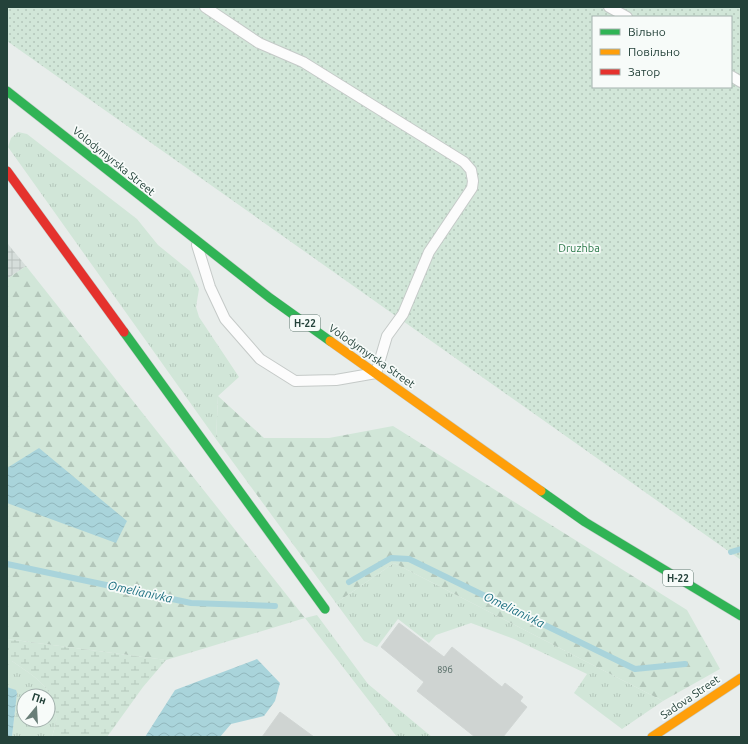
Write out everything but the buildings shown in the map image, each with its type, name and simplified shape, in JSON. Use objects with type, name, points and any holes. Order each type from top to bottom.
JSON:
[{"type":"main road","name":"Volodymyrska Street","points":[[7,90],[270,298],[585,522],[741,616]]},
{"type":"main road","points":[[7,171],[325,609]]},
{"type":"main road","name":"Sadova Street","points":[[652,737],[741,678]]},
{"type":"lane","points":[[196,241],[210,287],[225,319],[260,359],[295,381],[336,380],[376,373],[387,336],[403,314],[429,252],[472,188],[473,181],[471,170],[464,162],[449,152],[303,62],[259,43],[205,7]]},
{"type":"lane","points":[[609,7],[625,16]]},
{"type":"lane","points":[[732,77],[741,82]]},
{"type":"shaded area","points":[[7,243],[26,266],[7,279]]},
{"type":"green space","name":"Druzhba","points":[[7,7],[741,7],[741,560],[7,41]]},
{"type":"green space","points":[[18,132],[27,134],[137,219],[158,245],[190,271],[199,289],[196,307],[199,317],[239,377],[218,396],[216,439],[8,147],[11,138]]},
{"type":"green space","points":[[26,266],[305,618],[166,660],[7,639],[7,279]]},
{"type":"green space","points":[[218,396],[264,438],[329,438],[393,426],[687,610],[720,669],[663,701],[394,563],[336,603],[216,439]]},
{"type":"green space","points":[[394,563],[663,701],[622,729],[574,693],[587,674],[514,639],[471,623],[436,635],[429,643],[398,619],[377,647],[364,641],[336,603]]},
{"type":"green space","points":[[317,615],[368,684],[432,737],[397,737],[305,618]]},
{"type":"green space","points":[[7,639],[166,660],[143,687],[107,737],[52,737],[54,728],[56,728],[56,688],[46,688],[35,677],[12,661],[7,661]]},
{"type":"green space","points":[[7,661],[12,661],[28,672],[42,683],[46,688],[16,688],[16,692],[7,687]]},
{"type":"green space","points":[[16,702],[16,728],[54,728],[52,737],[12,737]]},
{"type":"water","points":[[39,448],[127,521],[116,543],[7,503],[7,468]]},
{"type":"water","points":[[257,659],[280,683],[275,701],[264,716],[231,724],[220,737],[145,737],[175,690]]},
{"type":"water","points":[[7,687],[16,690],[16,702],[12,737],[7,737]]},
{"type":"waterway","name":"Omelianivka","points":[[731,552],[741,549]]},
{"type":"waterway","name":"Omelianivka","points":[[349,582],[391,558],[409,559],[635,669],[685,664]]},
{"type":"waterway","name":"Omelianivka","points":[[7,564],[191,603],[275,606]]},
{"type":"traffic: fast","points":[[7,91],[270,298],[330,341]]},
{"type":"traffic: fast","points":[[124,332],[325,609]]},
{"type":"traffic: fast","points":[[541,491],[585,522],[741,616]]},
{"type":"traffic: slow","points":[[330,341],[541,491]]},
{"type":"traffic: slow","points":[[652,737],[741,678]]},
{"type":"traffic: jam","points":[[7,171],[124,332]]}]
